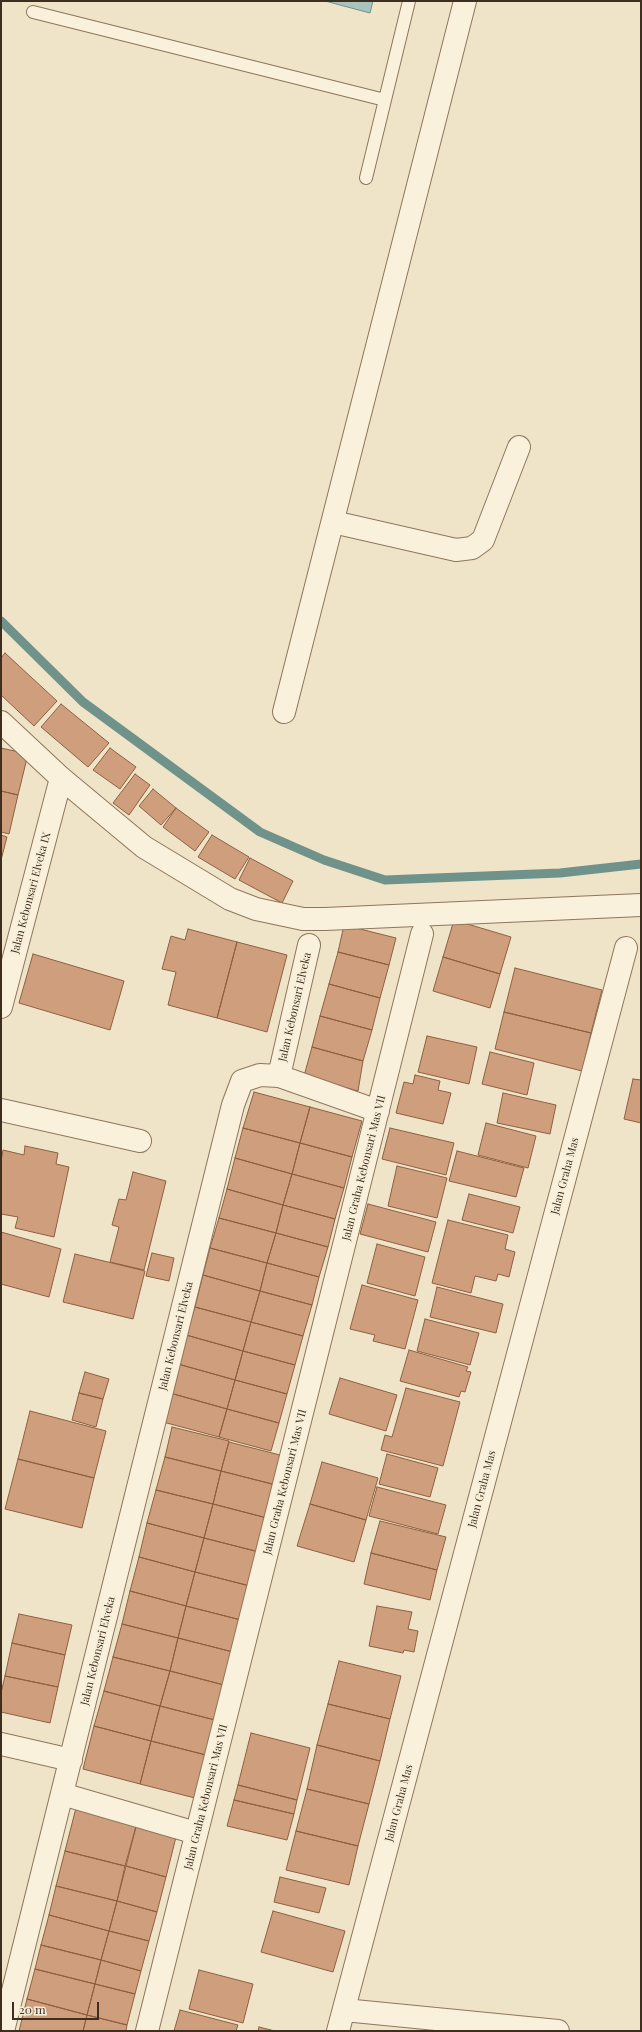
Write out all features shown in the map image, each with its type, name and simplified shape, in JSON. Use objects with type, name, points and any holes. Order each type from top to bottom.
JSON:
[{"type":"street","points":[[284,712],[465,1]]},
{"type":"street","points":[[333,522],[456,550],[472,548],[483,540],[519,447]]},
{"type":"street","points":[[1,722],[61,778],[144,847],[230,899],[256,909],[302,919],[333,919],[641,906]]},
{"type":"street","name":"Jalan Kebonsari Elveka IX","points":[[1,1007],[61,778]]},
{"type":"street","name":"Jalan Graha Kebonsari Mas VII","points":[[147,2031],[422,934]]},
{"type":"street","name":"Jalan Kebonsari Elveka","points":[[3,2031],[233,1105],[242,1082],[260,1075],[278,1076],[309,945]]},
{"type":"street","name":"Jalan Graha Mas","points":[[338,2031],[626,948]]},
{"type":"street","points":[[278,1076],[378,1111]]},
{"type":"street","points":[[1,1110],[140,1141]]},
{"type":"street","points":[[1,1744],[71,1760]]},
{"type":"street","points":[[62,1794],[196,1833]]},
{"type":"street","points":[[344,2010],[558,2031]]},
{"type":"lane","points":[[366,178],[409,1]]},
{"type":"lane","points":[[33,12],[385,100]]},
{"type":"water","points":[[325,1],[373,1],[370,13]]},
{"type":"building","points":[[5,653],[57,701],[34,726],[1,695],[1,658]]},
{"type":"building","points":[[61,704],[109,743],[88,767],[41,727]]},
{"type":"building","points":[[1,748],[28,754],[18,795],[1,791]]},
{"type":"building","points":[[110,748],[136,767],[120,789],[93,770]]},
{"type":"building","points":[[135,774],[150,785],[129,815],[113,803]]},
{"type":"building","points":[[153,789],[176,808],[161,825],[139,806]]},
{"type":"building","points":[[1,791],[18,795],[9,834],[1,832]]},
{"type":"building","points":[[176,808],[209,832],[195,851],[163,827]]},
{"type":"building","points":[[1,835],[7,837],[1,860]]},
{"type":"building","points":[[212,835],[249,857],[235,879],[198,857]]},
{"type":"building","points":[[250,858],[293,881],[282,903],[239,880]]},
{"type":"building","points":[[454,920],[511,937],[500,974],[443,957]]},
{"type":"building","points":[[344,925],[396,938],[389,965],[338,952]]},
{"type":"building","points":[[188,929],[237,942],[217,1018],[168,1005],[176,972],[162,969],[171,936],[185,940]]},
{"type":"building","points":[[237,942],[287,955],[267,1032],[217,1018]]},
{"type":"building","points":[[338,952],[389,965],[380,998],[329,984]]},
{"type":"building","points":[[33,954],[124,981],[110,1030],[19,1003]]},
{"type":"building","points":[[443,957],[500,974],[490,1008],[433,991]]},
{"type":"building","points":[[515,968],[602,990],[591,1033],[504,1012]]},
{"type":"building","points":[[329,984],[380,998],[372,1030],[320,1016]]},
{"type":"building","points":[[504,1012],[591,1033],[582,1071],[495,1049]]},
{"type":"building","points":[[320,1016],[372,1030],[363,1061],[312,1047]]},
{"type":"building","points":[[427,1036],[477,1047],[469,1084],[418,1072]]},
{"type":"building","points":[[312,1047],[363,1061],[358,1091],[304,1076]]},
{"type":"building","points":[[490,1052],[534,1063],[527,1095],[482,1084]]},
{"type":"building","points":[[415,1075],[440,1081],[438,1090],[451,1093],[443,1124],[396,1113],[404,1082],[413,1084]]},
{"type":"building","points":[[633,1079],[641,1080],[641,1123],[624,1119]]},
{"type":"building","points":[[254,1092],[310,1107],[300,1143],[243,1128]]},
{"type":"building","points":[[503,1093],[556,1105],[550,1134],[497,1123]]},
{"type":"building","points":[[310,1107],[362,1121],[352,1157],[300,1143]]},
{"type":"building","points":[[486,1123],[536,1136],[528,1168],[478,1155]]},
{"type":"building","points":[[243,1128],[300,1143],[292,1174],[235,1158]]},
{"type":"building","points":[[390,1128],[454,1143],[446,1175],[382,1159]]},
{"type":"building","points":[[300,1143],[352,1157],[344,1188],[292,1174]]},
{"type":"building","points":[[25,1146],[58,1153],[56,1164],[69,1167],[54,1237],[15,1228],[18,1217],[1,1214],[1,1161],[3,1150],[24,1155]]},
{"type":"building","points":[[457,1151],[524,1168],[516,1197],[449,1181]]},
{"type":"building","points":[[235,1158],[292,1174],[283,1205],[227,1189]]},
{"type":"building","points":[[397,1166],[447,1178],[437,1218],[388,1206]]},
{"type":"building","points":[[133,1172],[166,1181],[144,1270],[110,1262],[119,1227],[112,1225],[119,1199],[126,1200]]},
{"type":"building","points":[[292,1174],[344,1188],[335,1219],[283,1205]]},
{"type":"building","points":[[227,1189],[283,1205],[276,1233],[219,1218]]},
{"type":"building","points":[[469,1194],[520,1207],[513,1233],[462,1220]]},
{"type":"building","points":[[368,1204],[436,1222],[428,1252],[360,1234]]},
{"type":"building","points":[[283,1205],[335,1219],[328,1247],[276,1233]]},
{"type":"building","points":[[219,1218],[276,1233],[267,1263],[210,1248]]},
{"type":"building","points":[[448,1220],[508,1235],[505,1249],[515,1252],[509,1277],[498,1274],[496,1281],[475,1276],[471,1293],[432,1283]]},
{"type":"building","points":[[1,1232],[61,1249],[49,1297],[1,1284]]},
{"type":"building","points":[[276,1233],[328,1247],[319,1277],[267,1263]]},
{"type":"building","points":[[377,1244],[425,1257],[415,1296],[367,1283]]},
{"type":"building","points":[[210,1248],[267,1263],[260,1291],[203,1275]]},
{"type":"building","points":[[152,1253],[174,1258],[169,1281],[146,1276]]},
{"type":"building","points":[[75,1254],[145,1271],[133,1319],[63,1302]]},
{"type":"building","points":[[267,1263],[319,1277],[312,1305],[260,1291]]},
{"type":"building","points":[[203,1275],[260,1291],[251,1322],[195,1307]]},
{"type":"building","points":[[362,1285],[418,1300],[405,1349],[373,1341],[375,1335],[350,1329]]},
{"type":"building","points":[[437,1287],[503,1304],[496,1333],[430,1317]]},
{"type":"building","points":[[260,1291],[312,1305],[303,1336],[251,1322]]},
{"type":"building","points":[[195,1307],[251,1322],[243,1351],[186,1335]]},
{"type":"building","points":[[425,1319],[479,1333],[470,1365],[417,1351]]},
{"type":"building","points":[[251,1322],[303,1336],[295,1365],[243,1351]]},
{"type":"building","points":[[186,1335],[243,1351],[235,1380],[178,1364]]},
{"type":"building","points":[[409,1350],[468,1367],[466,1371],[471,1372],[465,1392],[461,1391],[459,1397],[400,1381]]},
{"type":"building","points":[[243,1351],[295,1365],[287,1394],[235,1380]]},
{"type":"building","points":[[178,1364],[235,1380],[227,1409],[170,1393]]},
{"type":"building","points":[[85,1372],[109,1379],[103,1399],[79,1393]]},
{"type":"building","points":[[340,1378],[397,1395],[386,1431],[329,1414]]},
{"type":"building","points":[[235,1380],[287,1394],[279,1423],[227,1409]]},
{"type":"building","points":[[406,1388],[460,1402],[443,1466],[381,1450],[385,1435],[392,1437]]},
{"type":"building","points":[[79,1393],[103,1399],[96,1427],[72,1420]]},
{"type":"building","points":[[170,1393],[227,1409],[219,1437],[163,1422]]},
{"type":"building","points":[[227,1409],[279,1423],[271,1451],[219,1437]]},
{"type":"building","points":[[30,1411],[106,1431],[94,1478],[18,1459]]},
{"type":"building","points":[[172,1427],[229,1441],[221,1471],[165,1457]]},
{"type":"building","points":[[229,1442],[284,1456],[276,1485],[221,1471]]},
{"type":"building","points":[[387,1454],[438,1468],[430,1497],[379,1484]]},
{"type":"building","points":[[165,1457],[221,1471],[213,1504],[156,1490]]},
{"type":"building","points":[[18,1459],[94,1478],[82,1528],[5,1509]]},
{"type":"building","points":[[322,1462],[378,1478],[366,1520],[310,1504]]},
{"type":"building","points":[[221,1471],[276,1485],[267,1518],[213,1504]]},
{"type":"building","points":[[377,1487],[446,1505],[438,1534],[369,1516]]},
{"type":"building","points":[[156,1490],[213,1504],[204,1538],[147,1523]]},
{"type":"building","points":[[213,1504],[267,1518],[259,1552],[204,1538]]},
{"type":"building","points":[[310,1504],[366,1520],[354,1562],[297,1546]]},
{"type":"building","points":[[380,1521],[446,1537],[437,1570],[371,1553]]},
{"type":"building","points":[[147,1523],[204,1538],[195,1572],[139,1557]]},
{"type":"building","points":[[204,1538],[259,1552],[250,1586],[195,1572]]},
{"type":"building","points":[[371,1553],[437,1570],[430,1600],[364,1584]]},
{"type":"building","points":[[139,1557],[195,1572],[186,1606],[130,1591]]},
{"type":"building","points":[[195,1572],[250,1586],[241,1620],[186,1606]]},
{"type":"building","points":[[130,1591],[186,1606],[178,1638],[122,1624]]},
{"type":"building","points":[[186,1606],[241,1620],[233,1652],[178,1638]]},
{"type":"building","points":[[377,1606],[412,1612],[408,1629],[418,1631],[414,1652],[404,1650],[403,1653],[369,1646]]},
{"type":"building","points":[[19,1614],[72,1625],[65,1655],[12,1643]]},
{"type":"building","points":[[122,1624],[178,1638],[170,1671],[113,1657]]},
{"type":"building","points":[[178,1638],[233,1652],[224,1685],[170,1671]]},
{"type":"building","points":[[12,1643],[65,1655],[58,1687],[5,1676]]},
{"type":"building","points":[[113,1657],[170,1671],[160,1706],[104,1691]]},
{"type":"building","points":[[339,1661],[401,1676],[390,1719],[328,1704]]},
{"type":"building","points":[[170,1671],[224,1685],[215,1720],[160,1706]]},
{"type":"building","points":[[5,1676],[58,1687],[50,1723],[1,1712],[1,1693]]},
{"type":"building","points":[[104,1691],[160,1706],[151,1741],[94,1726]]},
{"type":"building","points":[[328,1704],[390,1719],[380,1761],[317,1745]]},
{"type":"building","points":[[160,1706],[215,1720],[206,1755],[151,1741]]},
{"type":"building","points":[[94,1726],[151,1741],[140,1784],[83,1769]]},
{"type":"building","points":[[251,1733],[310,1748],[297,1800],[238,1785]]},
{"type":"building","points":[[151,1741],[206,1755],[195,1798],[140,1784]]},
{"type":"building","points":[[317,1745],[380,1761],[369,1804],[307,1789]]},
{"type":"building","points":[[238,1785],[297,1800],[294,1814],[234,1800]]},
{"type":"building","points":[[307,1789],[369,1804],[358,1846],[296,1831]]},
{"type":"building","points":[[234,1800],[294,1814],[287,1840],[227,1826]]},
{"type":"building","points":[[77,1804],[138,1819],[125,1866],[65,1851]]},
{"type":"building","points":[[138,1819],[178,1829],[166,1877],[126,1866]]},
{"type":"building","points":[[296,1831],[358,1846],[349,1885],[286,1870]]},
{"type":"building","points":[[65,1851],[125,1866],[117,1901],[56,1886]]},
{"type":"building","points":[[126,1866],[166,1877],[157,1912],[117,1901]]},
{"type":"building","points":[[280,1877],[326,1888],[319,1913],[274,1902]]},
{"type":"building","points":[[56,1886],[117,1901],[109,1931],[49,1915]]},
{"type":"building","points":[[117,1901],[157,1912],[149,1941],[109,1931]]},
{"type":"building","points":[[273,1911],[345,1931],[333,1972],[261,1952]]},
{"type":"building","points":[[49,1915],[109,1931],[101,1960],[41,1945]]},
{"type":"building","points":[[109,1931],[149,1941],[141,1971],[101,1960]]},
{"type":"building","points":[[41,1945],[101,1960],[95,1984],[35,1969]]},
{"type":"building","points":[[101,1960],[141,1971],[135,1994],[95,1984]]},
{"type":"building","points":[[35,1969],[95,1984],[87,2015],[27,1999]]},
{"type":"building","points":[[199,1970],[253,1984],[243,2023],[189,2009]]},
{"type":"building","points":[[95,1984],[135,1994],[127,2025],[87,2015]]},
{"type":"building","points":[[27,1999],[87,2015],[83,2031],[19,2031]]},
{"type":"building","points":[[180,2010],[238,2025],[236,2031],[174,2031]]},
{"type":"building","points":[[87,2015],[127,2025],[126,2031],[83,2031]]},
{"type":"building","points":[[259,2027],[275,2031],[258,2031]]},
{"type":"waterway","points":[[1,621],[83,702],[260,832],[324,860],[385,880],[560,873],[641,864]]}]
